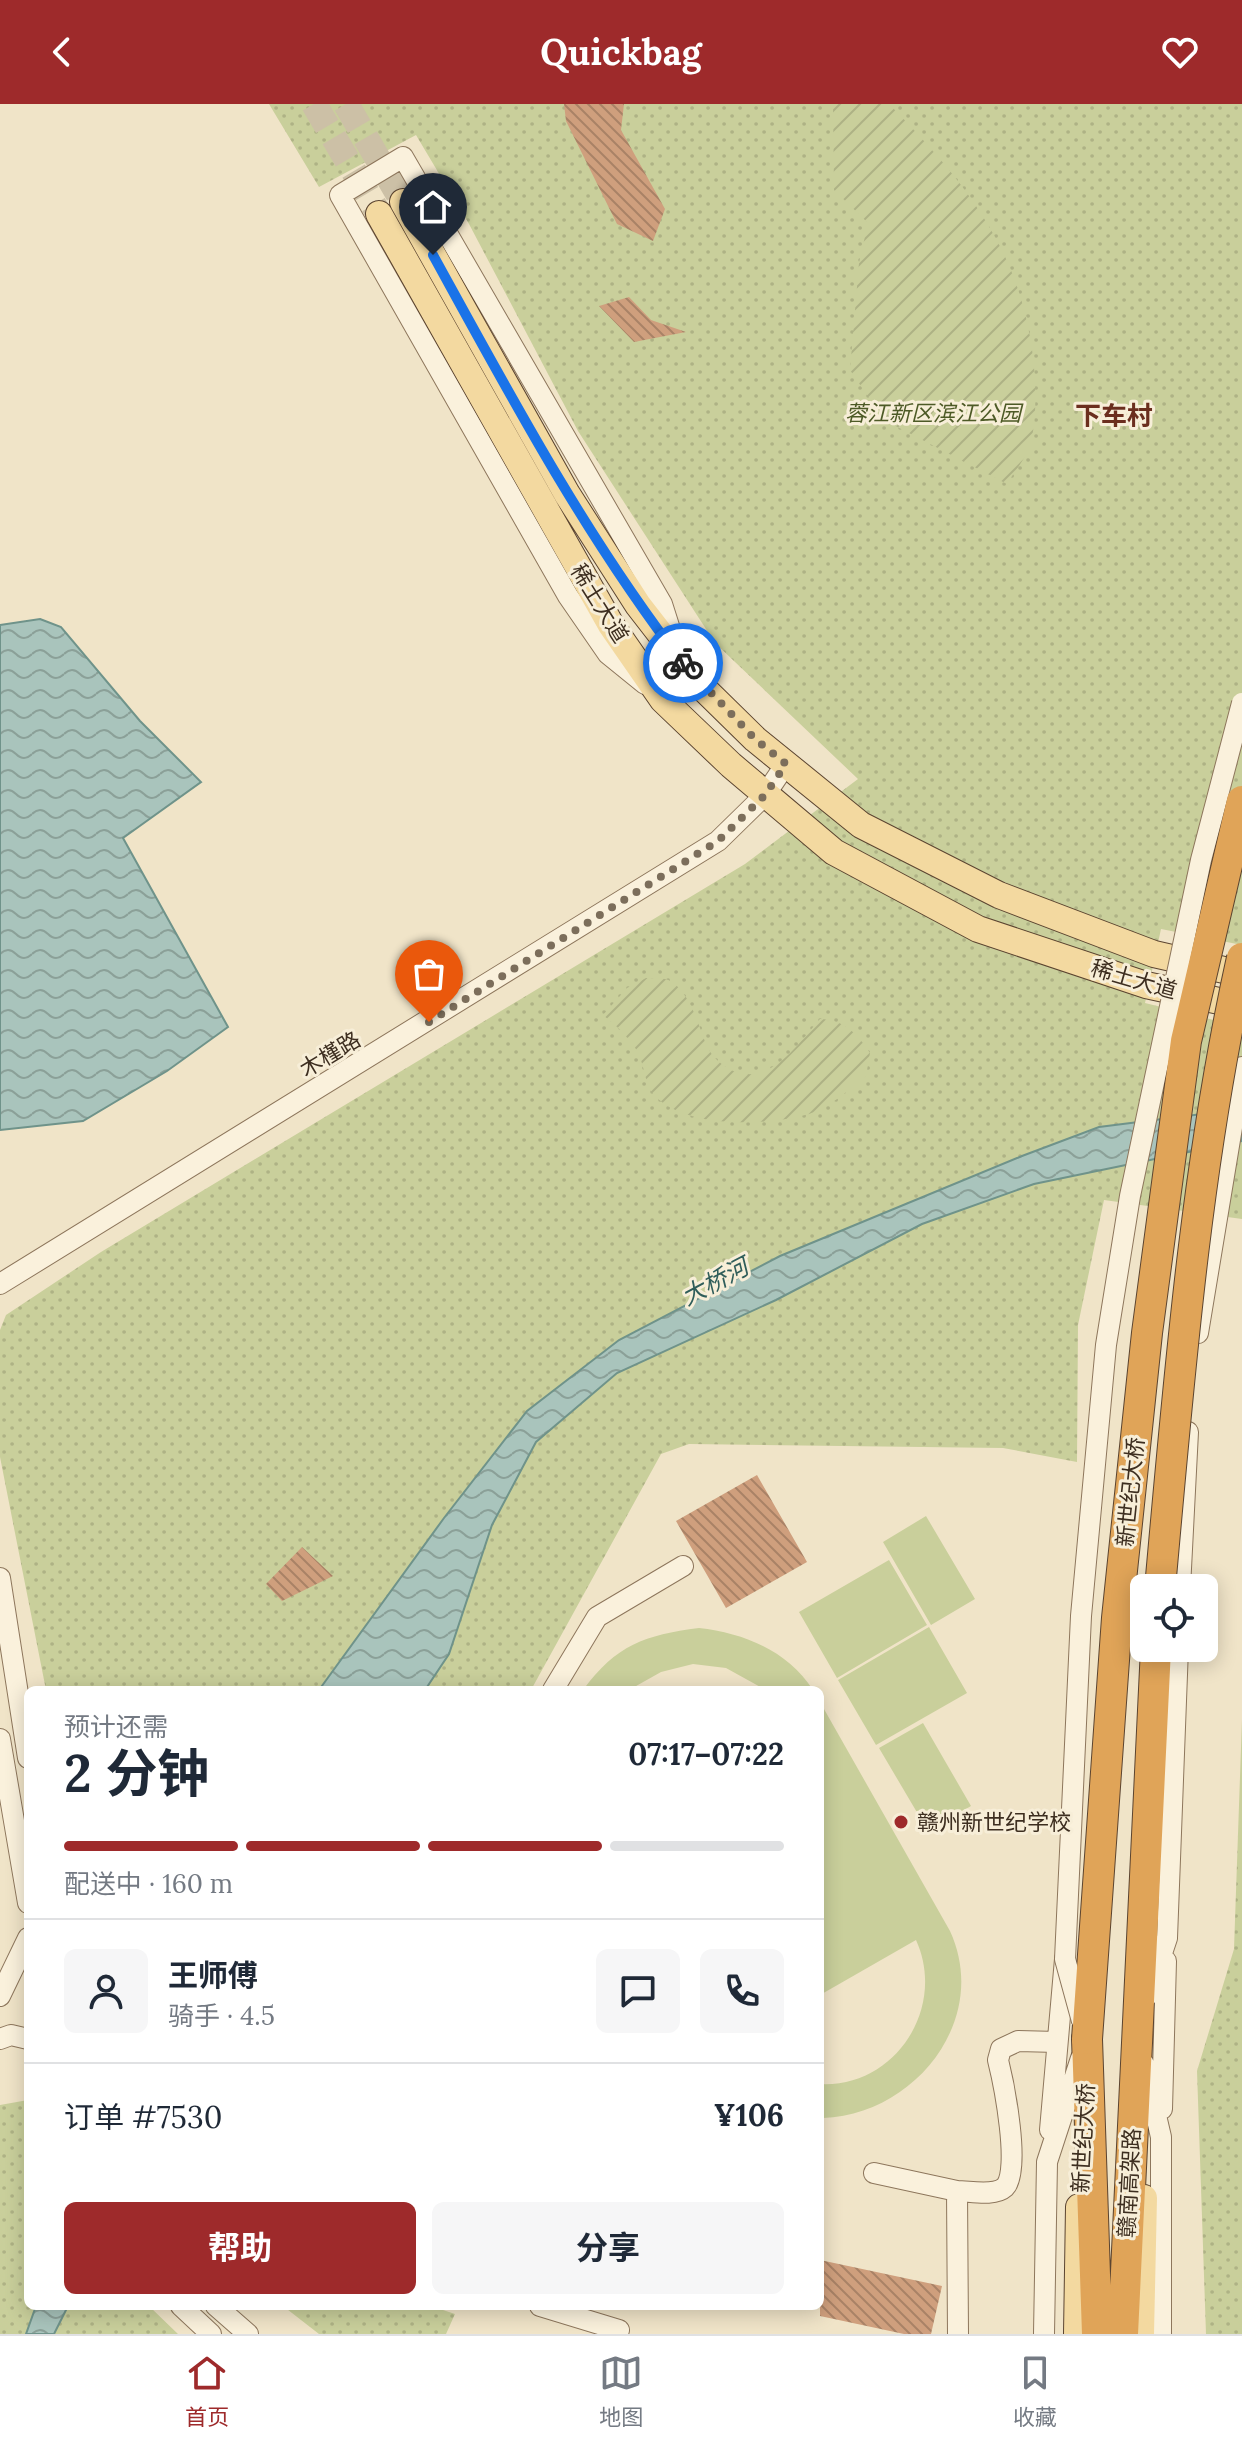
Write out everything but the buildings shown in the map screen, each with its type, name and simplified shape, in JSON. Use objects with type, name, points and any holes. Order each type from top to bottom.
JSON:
[{"type":"highway","name":"新世纪大桥","points":[[1087,2039],[1117,1618],[1147,1333],[1186,1041],[1242,801]]},
{"type":"highway","name":"新世纪大桥","points":[[1161,1574],[1182,1344],[1223,1045],[1242,958]]},
{"type":"highway","points":[[1136,2031],[1155,1662]]},
{"type":"highway","name":"赣南高架路","points":[[1123,2334],[1136,2031]]},
{"type":"highway","name":"赣南高架路","points":[[1087,2039],[1097,2334]]},
{"type":"main road","name":"稀土大道","points":[[1242,974],[1154,954],[999,895],[861,825],[755,739],[700,685],[638,605],[391,208],[543,508],[611,625],[660,696],[765,795],[834,852],[978,929],[1146,985],[1242,1006]]},
{"type":"main road","points":[[1136,2031],[1144,2189],[1141,2334]]},
{"type":"main road","name":"新世纪大桥","points":[[1077,2334],[1087,2039]]},
{"type":"street","points":[[660,696],[608,654],[568,596],[340,195],[403,157],[662,604],[680,659]]},
{"type":"street","points":[[1044,2334],[1047,2162],[1065,1959],[1081,1616],[1106,1345],[1130,1196],[1201,860],[1242,703]]},
{"type":"street","name":"木槿路","points":[[0,1284],[718,841],[765,795],[786,764]]},
{"type":"street","points":[[1181,1574],[1191,1375],[1242,1067]]},
{"type":"street","points":[[555,1686],[597,1617],[683,1566]]},
{"type":"street","points":[[0,1578],[24,1732]]},
{"type":"street","points":[[1161,2334],[1161,2137],[1177,1662]]},
{"type":"street","points":[[0,1739],[24,1880]]},
{"type":"street","points":[[1161,2137],[1136,2031],[1167,1938]]},
{"type":"street","points":[[0,1996],[24,1946]]},
{"type":"street","points":[[1047,2162],[1087,2039],[1065,1959]]},
{"type":"street","points":[[0,2039],[11,2035],[24,2038]]},
{"type":"street","points":[[874,2173],[957,2191],[993,2193],[1004,2188],[1013,2171],[998,2060],[1001,2049],[1018,2041],[1057,2042]]},
{"type":"street","points":[[957,2191],[958,2334]]},
{"type":"street","points":[[185,2310],[211,2334]]},
{"type":"street","points":[[221,2310],[248,2334]]},
{"type":"street","points":[[586,2313],[624,2333]]},
{"type":"green space","name":"蓉江新区滨江公园","points":[[269,104],[1242,104],[1242,945],[1161,929],[1145,1003],[1242,1027],[1242,1219],[1104,1200],[1078,1325],[1077,1462],[1003,1448],[689,1444],[661,1454],[533,1686],[45,1686],[0,1457],[0,1330],[6,1315],[101,1252],[745,864],[858,779],[715,643],[578,431],[469,224],[416,135],[319,187]]},
{"type":"green space","points":[[833,104],[889,104],[964,189],[1002,249],[1026,318],[1035,389],[1031,442],[1007,484],[884,420],[850,370],[859,263],[868,223],[834,190]]},
{"type":"green space","points":[[646,978],[668,980],[677,986],[692,1007],[708,1049],[731,1070],[745,1074],[770,1069],[792,1051],[820,1019],[843,1025],[860,1039],[870,1053],[866,1076],[824,1107],[792,1118],[729,1122],[687,1114],[669,1107],[651,1091],[634,1046],[603,1015],[627,988]]},
{"type":"green space","points":[[926,1516],[975,1599],[931,1625],[883,1542]]},
{"type":"green space","points":[[889,1560],[927,1625],[837,1678],[799,1612]]},
{"type":"green space","points":[[929,1627],[967,1693],[876,1745],[838,1680]]},
{"type":"green space","points":[[699,1628],[732,1634],[778,1655],[810,1686],[759,1686],[726,1668],[693,1664],[661,1672],[636,1686],[586,1686],[620,1652],[663,1634]]},
{"type":"green space","points":[[824,1709],[950,1931],[960,1964],[960,1997],[952,2028],[936,2057],[914,2081],[887,2100],[856,2113],[824,2118],[824,2084],[847,2082],[871,2073],[892,2058],[908,2039],[919,2016],[925,1992],[924,1966],[916,1940],[824,1993]]},
{"type":"green space","points":[[1242,1719],[1242,2334],[1206,2334],[1197,2071],[1234,1949]]},
{"type":"green space","points":[[923,1723],[971,1806],[928,1831],[879,1748]]},
{"type":"green space","points":[[24,2101],[24,2310],[153,2310],[178,2334],[0,2334],[0,2105]]},
{"type":"green space","points":[[288,2310],[443,2310],[455,2314],[446,2334],[319,2334]]},
{"type":"water","points":[[40,619],[61,627],[140,721],[201,782],[123,838],[228,1027],[167,1071],[83,1121],[0,1130],[0,625]]},
{"type":"water","points":[[1242,1109],[1242,1141],[1034,1184],[922,1224],[776,1300],[617,1373],[536,1442],[492,1525],[449,1654],[428,1686],[322,1686],[444,1518],[527,1411],[619,1340],[780,1256],[1099,1127]]},
{"type":"water","points":[[35,2310],[66,2310],[54,2334],[26,2334]]},
{"type":"tunnel","points":[[314,104],[379,214]]},
{"type":"tunnel","points":[[346,104],[403,202]]},
{"type":"way so far","points":[[429,1022],[718,841],[765,795],[786,764],[755,739],[700,685],[683,663]]},
{"type":"place","name":"赣州新世纪学校","points":[[901,1822]]},
{"type":"district","name":"下车村","points":[[1114,416]]},
{"type":"route","points":[[433,255],[567,494],[638,605],[683,663]]},
{"type":"water label","name":"大桥河","points":[[715,1282]]}]
